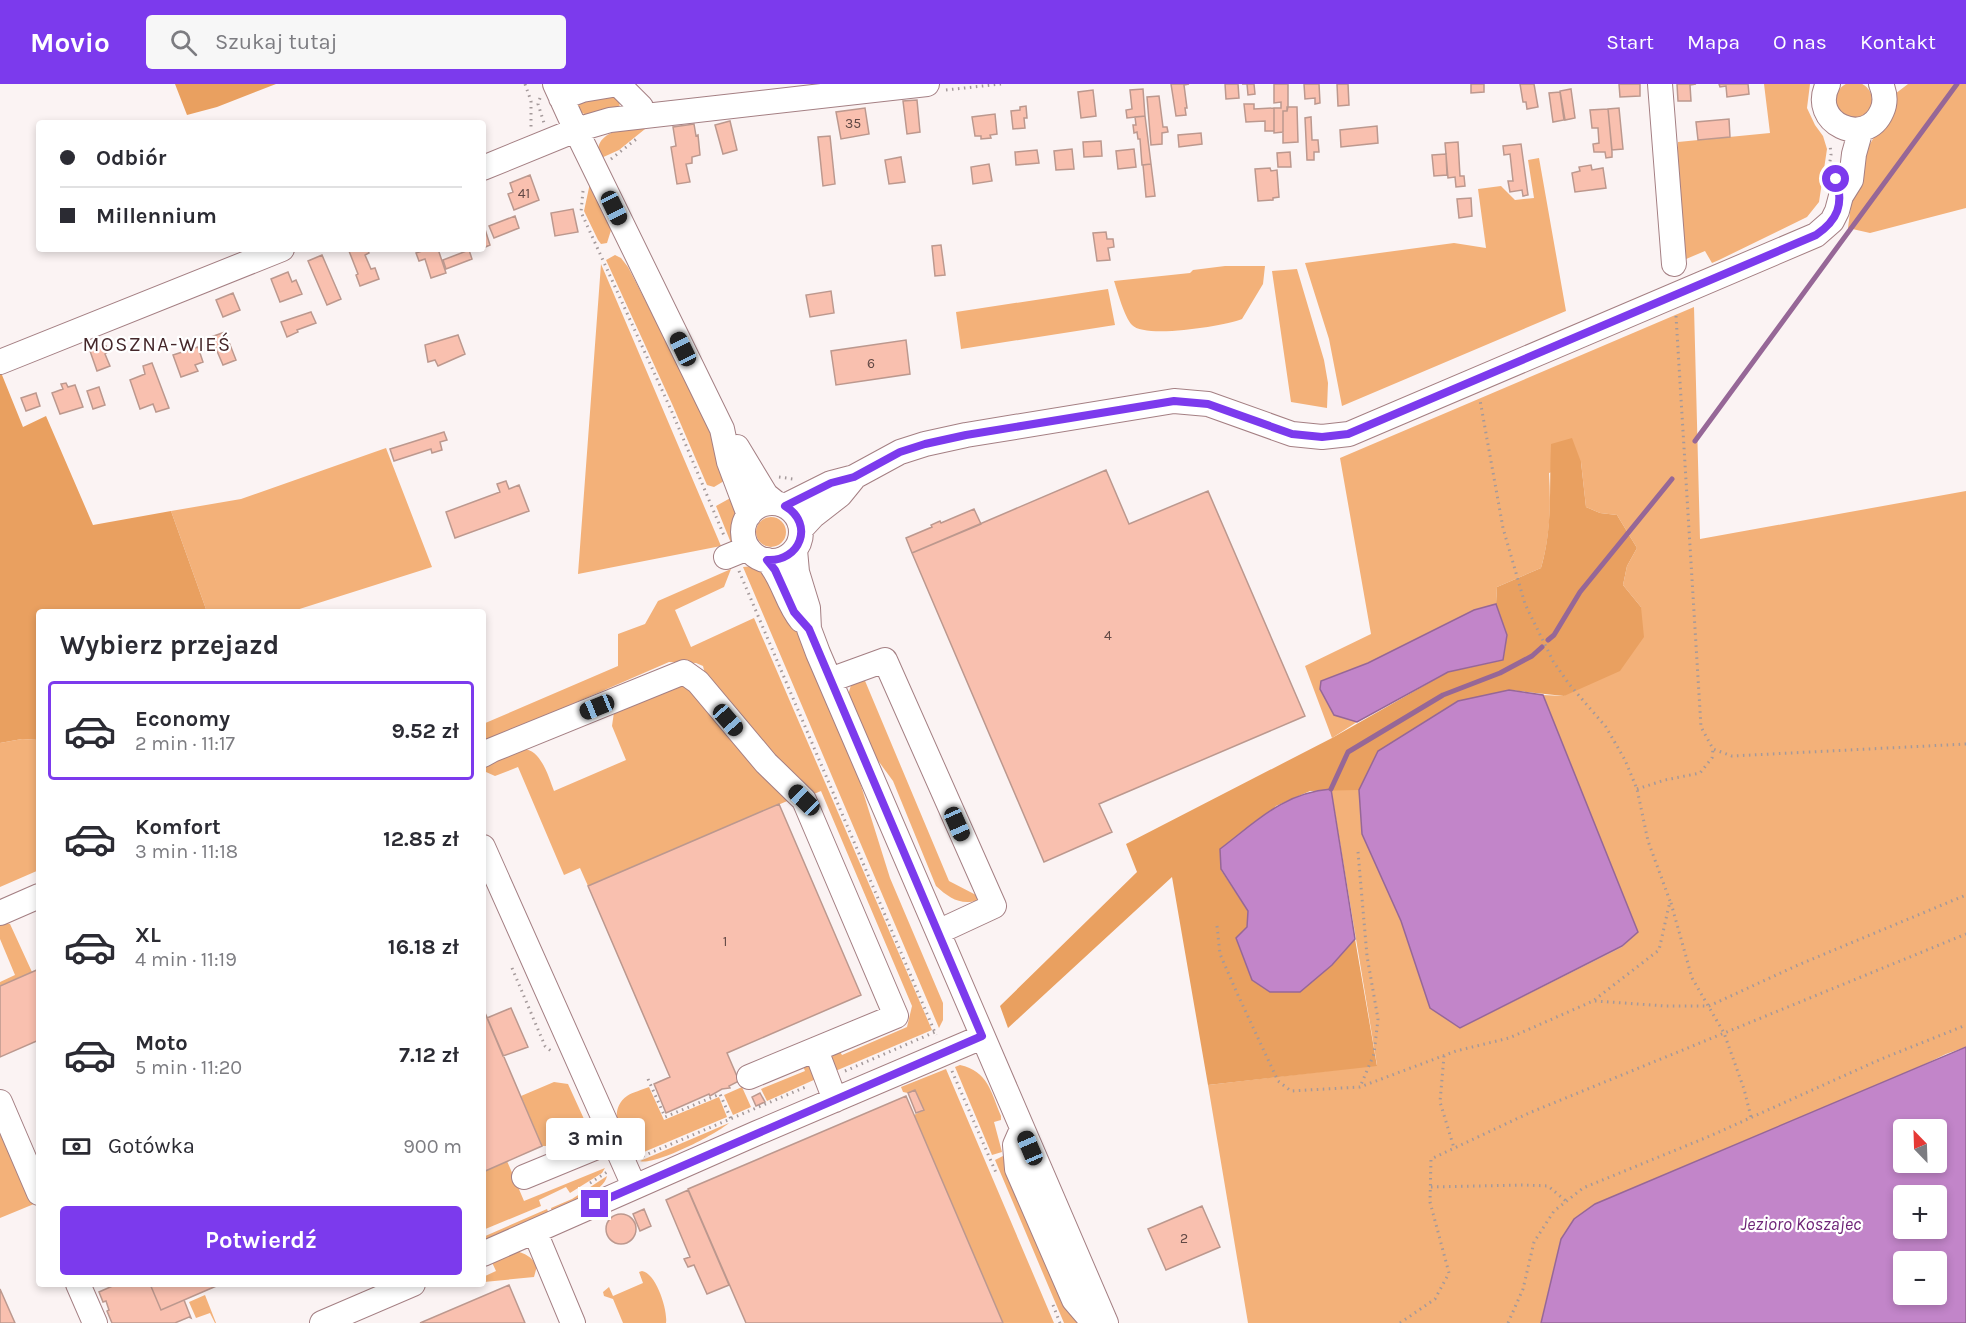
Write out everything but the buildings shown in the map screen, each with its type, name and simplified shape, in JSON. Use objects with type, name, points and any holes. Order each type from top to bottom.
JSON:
[{"type":"street","points":[[643,116],[640,107],[618,84],[582,90],[553,91],[576,130],[722,429],[743,456],[766,495],[794,513],[798,539],[797,572],[808,608],[809,629],[1105,1322]]},
{"type":"street","points":[[486,167],[576,130],[610,120],[927,84]]},
{"type":"street","points":[[1660,84],[1674,264]]},
{"type":"street","points":[[743,555],[744,531],[749,515],[761,505],[780,505],[831,483],[854,477],[900,452],[966,435],[1174,401],[1208,404],[1292,434],[1322,437],[1348,434],[1816,235],[1832,221],[1837,211],[1834,191],[1839,153],[1832,120],[1824,105],[1828,84]]},
{"type":"street","points":[[1833,132],[1861,129],[1876,121],[1882,113],[1886,88]]},
{"type":"street","points":[[1834,191],[1851,180],[1854,154],[1861,129]]},
{"type":"street","points":[[0,362],[275,252]]},
{"type":"street","points":[[722,429],[729,462],[749,515]]},
{"type":"street","points":[[743,555],[782,559],[813,516],[840,495],[854,477]]},
{"type":"street","points":[[743,555],[775,570],[794,612],[809,629]]},
{"type":"street","points":[[830,681],[885,660],[993,906],[938,932]]},
{"type":"street","points":[[486,753],[684,672],[698,682],[766,763],[804,800],[896,1016],[749,1077]]},
{"type":"street","points":[[486,854],[634,1186]]},
{"type":"street","points":[[0,913],[36,897]]},
{"type":"street","points":[[486,1253],[634,1186],[982,1036]]},
{"type":"street","points":[[816,1050],[835,1100]]},
{"type":"street","points":[[0,1102],[36,1186]]},
{"type":"street","points":[[524,1177],[614,1140]]},
{"type":"street","points":[[535,1232],[573,1323]]},
{"type":"street","points":[[79,1287],[95,1323]]},
{"type":"street","points":[[322,1323],[406,1287]]},
{"type":"path","points":[[548,142],[543,132],[545,126],[538,104],[553,91]]},
{"type":"path","points":[[1833,132],[1831,155],[1834,191]]},
{"type":"path","points":[[584,187],[581,212],[672,412],[743,555],[944,1053],[1000,1183]]},
{"type":"path","points":[[1636,789],[1700,773],[1712,758],[1713,749],[1701,727],[1675,296]]},
{"type":"path","points":[[1476,381],[1503,528],[1525,604],[1553,661],[1569,684],[1606,727],[1625,760],[1636,789],[1648,841],[1670,901],[1692,978],[1724,1033],[1751,1116]]},
{"type":"path","points":[[778,477],[797,479]]},
{"type":"path","points":[[1713,749],[1732,756],[1966,744]]},
{"type":"path","points":[[1358,852],[1367,956],[1378,1019],[1374,1054],[1360,1087]]},
{"type":"path","points":[[1593,1000],[1666,1006],[1709,1006],[1798,965],[1966,895]]},
{"type":"path","points":[[1217,926],[1220,954],[1237,993],[1278,1080],[1291,1091],[1360,1087],[1444,1055],[1509,1038],[1593,1000],[1659,950],[1670,901]]},
{"type":"path","points":[[1400,1323],[1435,1299],[1449,1273],[1430,1202],[1431,1159],[1529,1113],[1966,934]]},
{"type":"path","points":[[1508,1323],[1523,1289],[1534,1242],[1554,1211],[1583,1188],[1710,1136],[1879,1060],[1966,1025]]},
{"type":"path","points":[[1444,1055],[1440,1102],[1454,1148]]},
{"type":"path","points":[[648,1079],[665,1117],[720,1094],[731,1119]]},
{"type":"path","points":[[1431,1187],[1548,1186],[1566,1202]]},
{"type":"path","points":[[1051,1301],[1060,1323]]},
{"type":"shaded area","points":[[1854,82],[1867,87],[1872,100],[1867,113],[1854,118],[1841,113],[1836,100],[1841,87]]},
{"type":"shaded area","points":[[175,84],[276,84],[217,107],[187,115]]},
{"type":"shaded area","points":[[1764,84],[1810,84],[1807,108],[1823,136],[1827,149],[1819,202],[1807,217],[1712,263],[1705,251],[1679,262],[1678,142],[1770,133]]},
{"type":"shaded area","points":[[1908,84],[1966,84],[1966,208],[1870,233],[1848,228],[1856,166],[1883,123],[1895,94]]},
{"type":"shaded area","points":[[613,97],[619,99],[620,111],[586,115],[579,111],[576,101]]},
{"type":"shaded area","points":[[650,125],[619,150],[599,159],[598,149],[606,136],[623,129]]},
{"type":"shaded area","points":[[1539,158],[1566,311],[1342,406],[1329,339],[1305,263],[1454,243],[1486,248],[1478,189],[1501,186],[1515,200],[1534,198],[1528,160]]},
{"type":"shaded area","points":[[590,183],[612,227],[607,243],[601,244],[598,240],[584,211]]},
{"type":"shaded area","points":[[615,255],[621,258],[628,267],[704,414],[729,478],[714,487],[707,485],[606,260]]},
{"type":"shaded area","points":[[601,264],[721,546],[578,574]]},
{"type":"shaded area","points":[[1225,266],[1265,266],[1263,284],[1242,319],[1203,328],[1152,331],[1132,325],[1114,281],[1190,273],[1193,270]]},
{"type":"shaded area","points":[[1297,269],[1324,360],[1328,383],[1327,408],[1291,402],[1272,271]]},
{"type":"shaded area","points":[[1108,289],[1115,325],[961,349],[956,312]]},
{"type":"shaded area","points":[[1694,307],[1700,539],[1966,491],[1966,1047],[1946,1054],[1561,1239],[1541,1323],[1248,1323],[1208,1085],[1377,1065],[1331,789],[1359,790],[1362,834],[1401,921],[1430,1008],[1460,1028],[1622,947],[1638,932],[1543,695],[1564,696],[1641,607],[1623,585],[1627,566],[1637,548],[1617,515],[1600,513],[1586,507],[1581,462],[1549,473],[1549,521],[1541,568],[1497,587],[1496,604],[1474,610],[1368,663],[1321,681],[1334,715],[1357,722],[1332,738],[1305,666],[1371,634],[1340,458]]},
{"type":"shaded area","points":[[0,370],[23,427],[46,416],[93,525],[171,511],[206,609],[36,609],[36,740],[22,739],[0,743]]},
{"type":"shaded area","points":[[1572,438],[1581,462],[1586,507],[1600,513],[1617,515],[1637,548],[1627,566],[1623,585],[1641,607],[1644,637],[1620,671],[1564,696],[1509,690],[1378,751],[1359,790],[1310,791],[1276,806],[1221,870],[1248,911],[1247,927],[1236,938],[1252,980],[1270,992],[1332,965],[1355,939],[1377,1066],[1208,1085],[1172,877],[1008,1028],[1000,1006],[1137,872],[1126,844],[1332,738],[1448,672],[1503,660],[1507,635],[1496,604],[1497,587],[1541,568],[1549,522],[1551,444]]},
{"type":"shaded area","points":[[386,448],[432,567],[299,609],[206,609],[171,511],[241,499]]},
{"type":"shaded area","points":[[734,496],[735,516],[731,543],[716,506]]},
{"type":"shaded area","points":[[771,517],[777,518],[785,526],[785,538],[777,546],[771,547],[765,546],[757,538],[756,532],[757,526],[765,518]]},
{"type":"shaded area","points":[[755,566],[767,574],[776,586],[814,664],[858,776],[890,878],[943,1003],[943,1020],[939,1028],[743,567]]},
{"type":"shaded area","points":[[731,569],[724,587],[675,610],[691,647],[754,618],[932,1030],[833,1072],[826,1055],[836,1045],[842,1055],[907,1027],[912,1006],[821,791],[809,796],[707,682],[703,666],[696,663],[669,662],[486,742],[486,723],[618,666],[618,634],[645,624],[658,601]]},
{"type":"shaded area","points":[[863,676],[949,881],[976,895],[979,900],[967,902],[956,900],[936,886],[893,781],[874,755],[847,698],[852,682]]},
{"type":"shaded area","points":[[683,680],[792,799],[588,886],[580,868],[564,875],[518,767],[495,776],[486,772],[486,765],[517,750],[531,751],[542,762],[554,791],[626,760],[612,726],[614,712]]},
{"type":"shaded area","points":[[22,739],[36,740],[36,871],[0,887],[0,743]]},
{"type":"shaded area","points":[[0,921],[10,924],[32,972],[0,986],[0,982],[15,975],[0,939]]},
{"type":"shaded area","points":[[805,1057],[816,1079],[767,1101],[761,1089],[805,1071],[800,1059]]},
{"type":"shaded area","points":[[960,1065],[983,1077],[991,1091],[1001,1116],[1001,1120],[994,1122],[1002,1152],[992,1155],[955,1067]]},
{"type":"shaded area","points":[[946,1069],[1054,1323],[1003,1323],[914,1115],[924,1110],[915,1090],[908,1093],[903,1092],[901,1087]]},
{"type":"shaded area","points":[[554,1082],[568,1084],[589,1130],[549,1146],[542,1146],[521,1096]]},
{"type":"shaded area","points":[[649,1087],[664,1120],[719,1097],[727,1117],[632,1157],[618,1126],[617,1110],[627,1096]]},
{"type":"shaded area","points":[[742,1087],[751,1107],[733,1115],[724,1095]]},
{"type":"shaded area","points":[[729,1123],[700,1141],[672,1154],[659,1159],[640,1161]]},
{"type":"shaded area","points":[[0,1125],[34,1204],[0,1218]]},
{"type":"shaded area","points":[[1003,1156],[1062,1292],[1081,1323],[1064,1323],[995,1160]]},
{"type":"shaded area","points":[[507,1161],[524,1201],[605,1168],[602,1173],[570,1193],[566,1187],[539,1200],[541,1206],[486,1229],[486,1171]]},
{"type":"shaded area","points":[[607,1176],[599,1188],[592,1193],[552,1213],[551,1208],[572,1199]]},
{"type":"shaded area","points":[[547,1209],[549,1214],[486,1241],[486,1236]]},
{"type":"shaded area","points":[[515,1251],[522,1253],[537,1266],[534,1277],[486,1282],[486,1276],[496,1271],[490,1258]]},
{"type":"shaded area","points":[[642,1271],[652,1278],[660,1293],[666,1323],[623,1323],[613,1299],[604,1296],[603,1292],[609,1287],[613,1296],[643,1283],[639,1272]]},
{"type":"shaded area","points":[[205,1295],[216,1323],[210,1313],[196,1318],[189,1302]]},
{"type":"water","points":[[1496,604],[1507,635],[1503,660],[1448,672],[1357,722],[1334,715],[1320,689],[1321,681],[1368,663],[1474,610]]},
{"type":"water","points":[[1509,690],[1543,695],[1638,932],[1622,946],[1460,1028],[1430,1008],[1401,921],[1362,834],[1359,790],[1378,751],[1458,701]]},
{"type":"water","points":[[1331,789],[1355,939],[1332,965],[1300,992],[1270,992],[1252,980],[1236,938],[1247,927],[1248,911],[1221,869],[1220,849],[1285,802],[1299,796]]},
{"type":"water","name":"Jezioro Koszajec","points":[[1966,1047],[1966,1323],[1541,1323],[1561,1239],[1574,1219],[1595,1204]]},
{"type":"waterway","points":[[1695,441],[1957,84]]},
{"type":"waterway","points":[[1548,640],[1554,635],[1580,592],[1672,479]]},
{"type":"waterway","points":[[1331,789],[1348,752],[1443,695],[1500,673],[1532,656],[1542,647]]},
{"type":"district","name":"MOSZNA-WIEŚ","points":[[157,344]]},
{"type":"route","points":[[595,1204],[982,1036],[809,629],[794,612],[775,570],[767,560],[782,559],[795,550],[799,543],[800,523],[794,513],[785,506],[831,483],[854,477],[900,452],[925,444],[966,435],[1174,401],[1208,404],[1292,434],[1322,437],[1348,434],[1816,235],[1832,221],[1840,204],[1841,196],[1836,179]]}]
